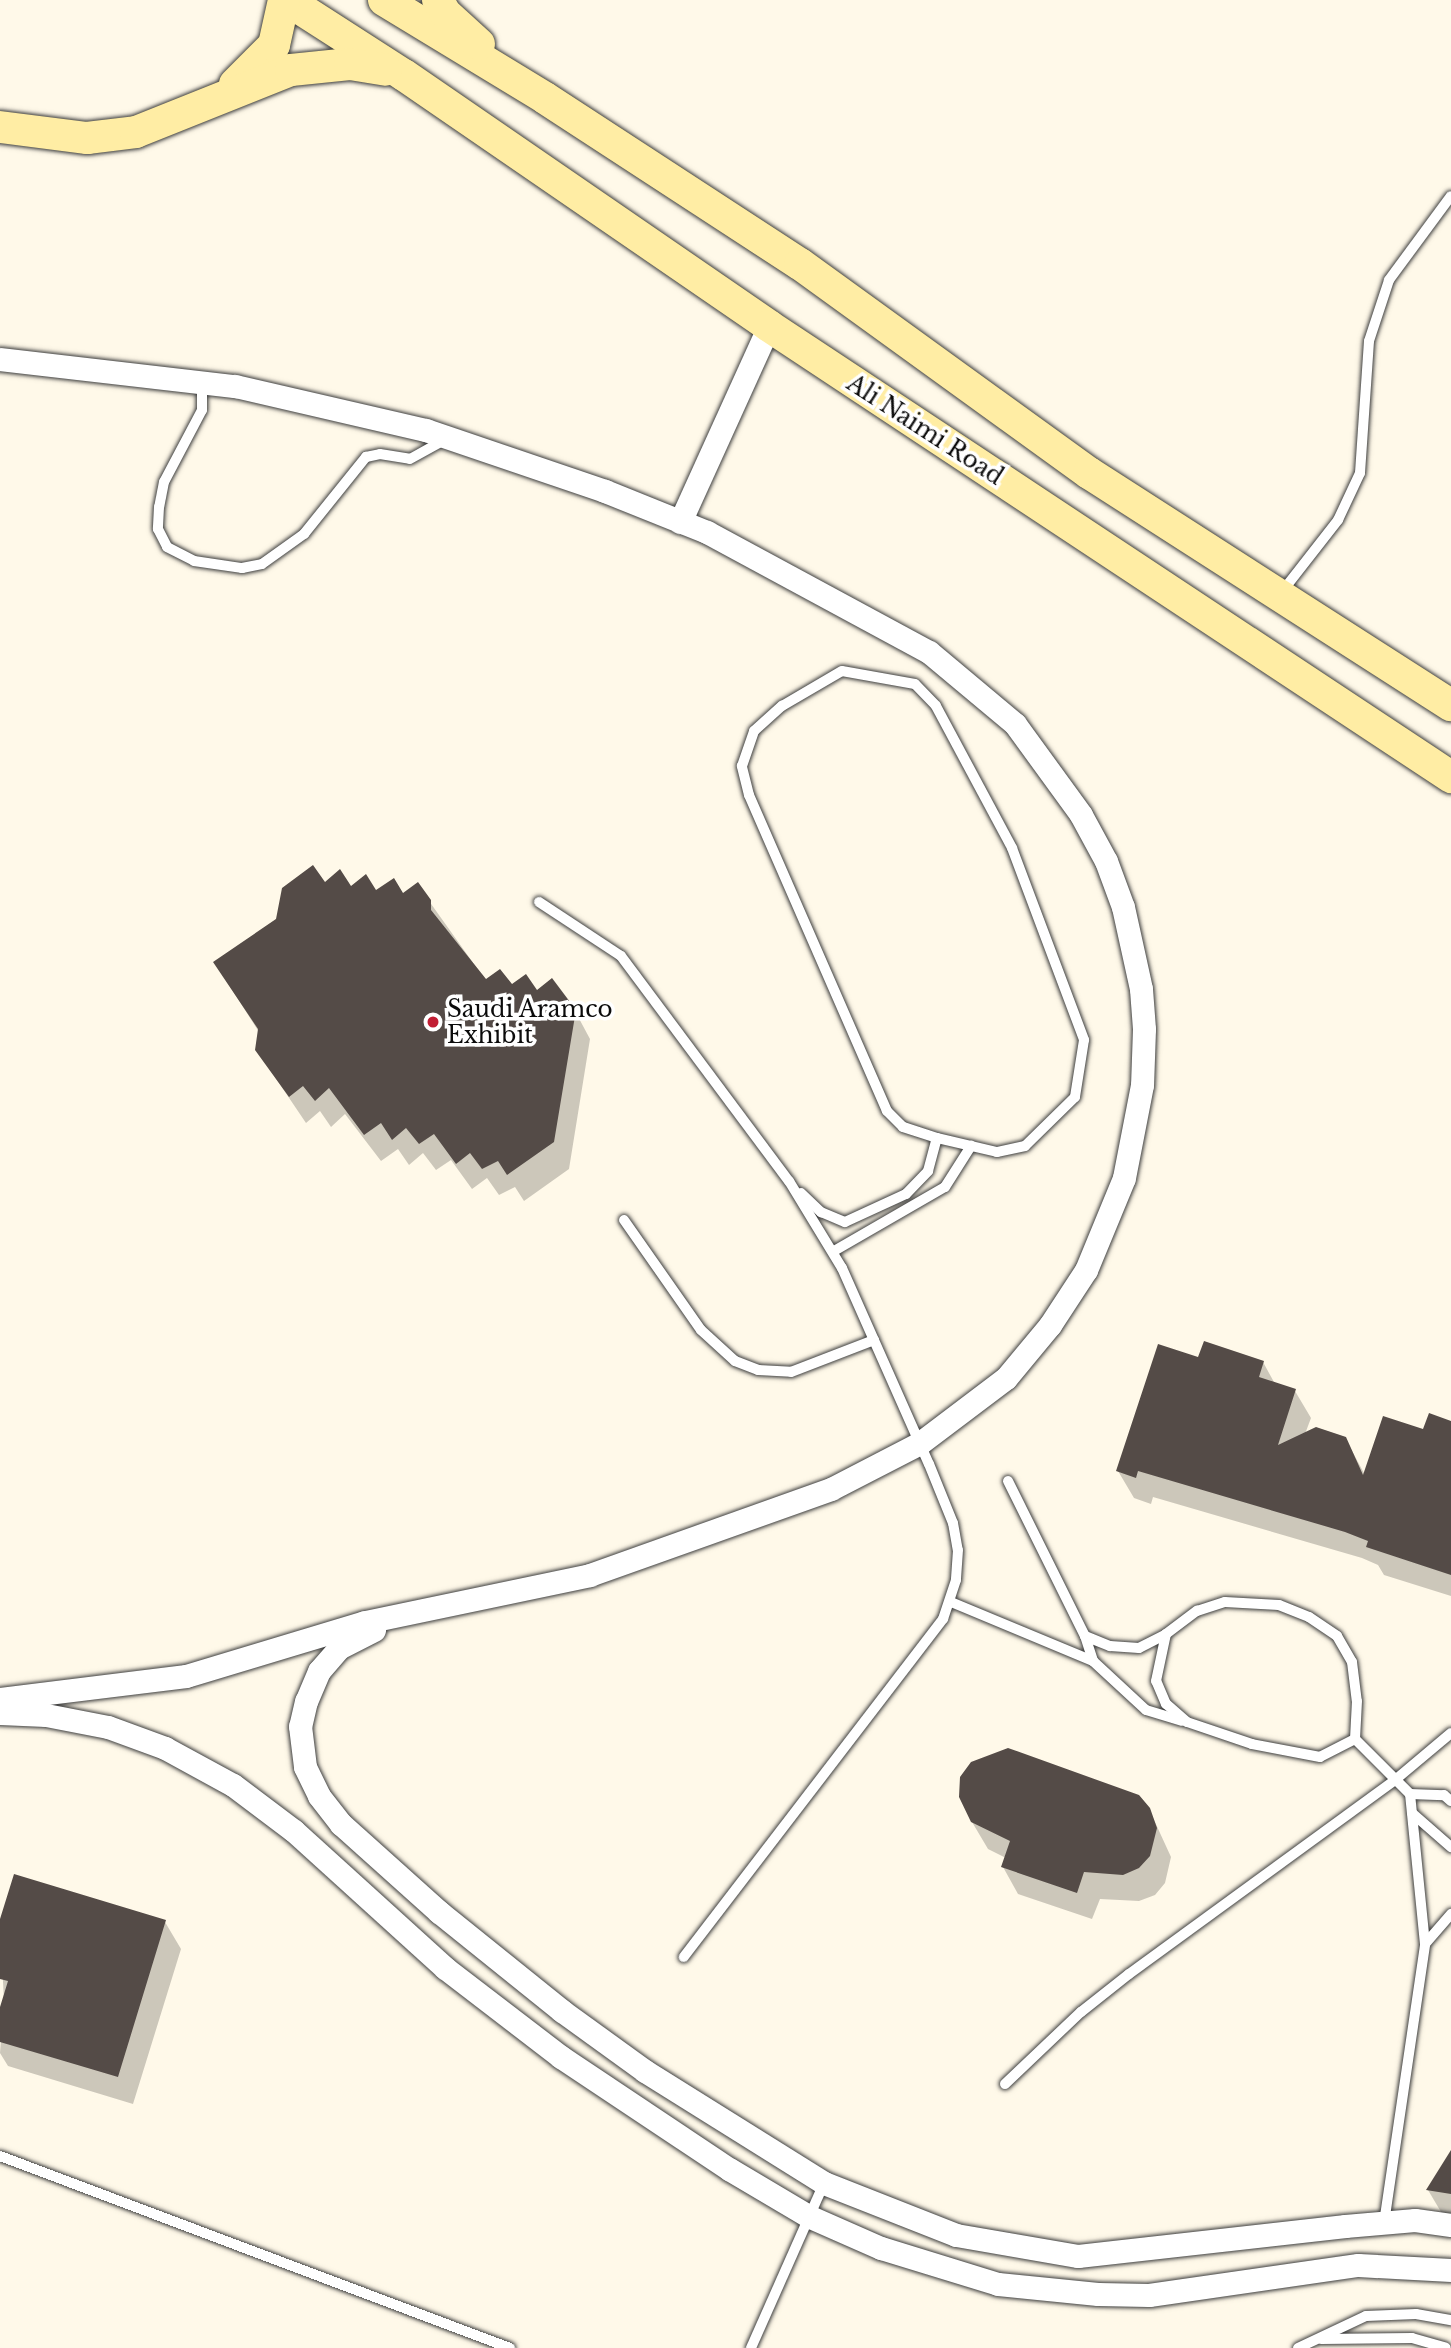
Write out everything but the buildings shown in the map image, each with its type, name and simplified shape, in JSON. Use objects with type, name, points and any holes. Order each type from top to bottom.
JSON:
[{"type":"main road","name":"Ali Naimi Road","points":[[285,0],[404,75],[769,326],[1451,777]]},
{"type":"main road","points":[[174,120],[232,87],[258,65],[278,37],[285,0]]},
{"type":"main road","points":[[384,0],[545,98],[800,264],[1089,473],[1451,705]]},
{"type":"main road","points":[[438,0],[459,27],[545,98]]},
{"type":"main road","points":[[0,127],[87,138],[136,132],[174,120],[291,70],[350,64],[404,75]]},
{"type":"street","points":[[680,522],[769,326]]},
{"type":"street","points":[[0,359],[202,382],[370,415],[448,438],[680,522],[822,591],[929,652],[1016,724],[1052,770],[1106,861],[1123,907],[1141,989],[1142,1085],[1124,1178],[1106,1230],[1050,1325],[1006,1378],[920,1443],[831,1489],[714,1534],[590,1575],[466,1604],[418,1610],[365,1622],[186,1676],[0,1699]]},
{"type":"street","points":[[418,1610],[339,1648],[319,1671],[300,1726],[305,1766],[319,1797],[341,1824],[429,1904],[562,2011],[645,2071],[824,2183],[956,2235],[1078,2256],[1384,2223],[1451,2225]]},
{"type":"street","points":[[0,1713],[71,1718],[117,1730],[165,1748],[233,1785],[294,1831],[445,1968],[634,2109],[808,2216],[951,2273],[1046,2290],[1149,2295],[1359,2265],[1451,2270]]},
{"type":"lane","points":[[1280,595],[1338,520],[1360,473],[1369,341],[1389,280],[1451,196]]},
{"type":"lane","points":[[202,382],[202,410],[164,482],[158,529],[167,547],[194,561],[242,568],[262,564],[304,534],[366,457],[380,454],[410,459],[448,438]]},
{"type":"lane","points":[[842,671],[915,684],[936,706],[1012,848],[1084,1040],[1074,1097],[1025,1146],[997,1152],[971,1146],[902,1127],[887,1111],[749,795],[742,766],[754,731],[782,706],[842,671]]},
{"type":"lane","points":[[539,902],[621,956],[789,1181],[834,1251],[920,1443],[953,1523],[958,1550],[951,1602],[884,1699],[684,1957]]},
{"type":"lane","points":[[789,1181],[821,1212],[845,1222],[906,1194],[928,1171],[937,1138]]},
{"type":"lane","points":[[834,1251],[945,1187],[971,1146]]},
{"type":"lane","points":[[624,1220],[701,1330],[735,1361],[758,1370],[791,1372],[874,1340]]},
{"type":"lane","points":[[1008,1481],[1085,1636],[1093,1661]]},
{"type":"lane","points":[[951,1602],[1093,1661],[1146,1710],[1252,1744],[1320,1757],[1355,1739]]},
{"type":"lane","points":[[1085,1636],[1110,1646],[1139,1648],[1166,1634],[1197,1611],[1226,1602],[1279,1605],[1309,1617],[1338,1636],[1352,1662],[1357,1700],[1355,1739],[1410,1794],[1425,1944],[1384,2223]]},
{"type":"lane","points":[[1166,1634],[1156,1681],[1166,1704],[1187,1722]]},
{"type":"lane","points":[[1005,2084],[1081,2012],[1129,1974],[1395,1780],[1451,1733]]},
{"type":"lane","points":[[1410,1794],[1444,1795],[1451,1801]]},
{"type":"lane","points":[[1412,1812],[1451,1847]]},
{"type":"lane","points":[[1425,1944],[1451,1914]]},
{"type":"lane","points":[[0,2157],[510,2348]]},
{"type":"lane","points":[[751,2348],[824,2183]]},
{"type":"lane","points":[[1297,2348],[1366,2316],[1416,2314],[1451,2320]]},
{"type":"lane","points":[[1315,2340],[1412,2338],[1446,2348]]},
{"type":"place","name":"Saudi Aramco Exhibit","points":[[433,1022]]}]
